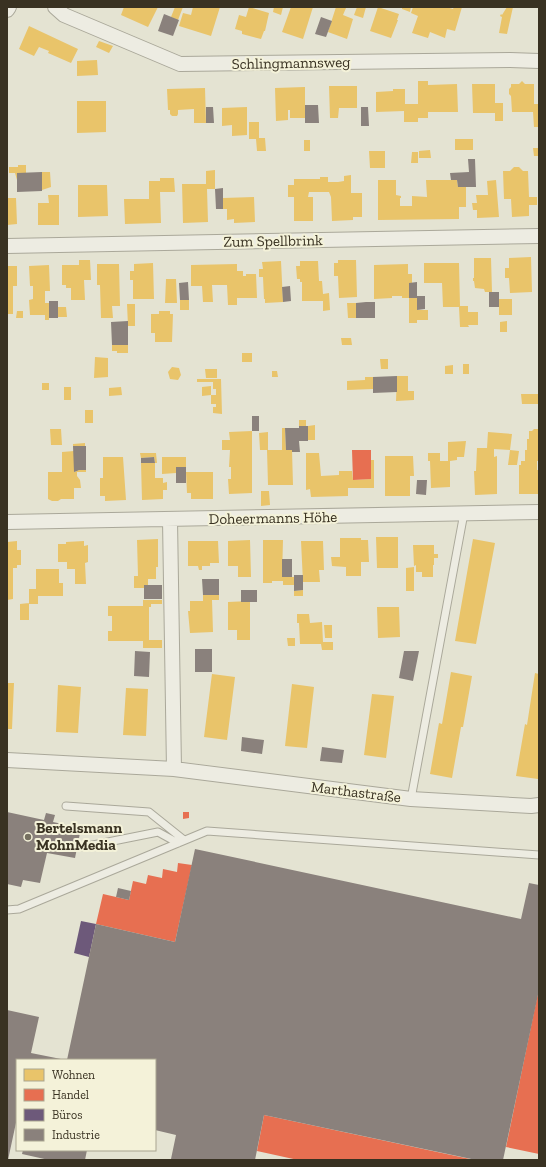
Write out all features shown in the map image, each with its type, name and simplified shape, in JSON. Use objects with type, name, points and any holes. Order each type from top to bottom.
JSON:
[{"type":"street","name":"Schlingmannsweg","points":[[55,7],[64,15],[180,64],[510,60],[539,61]]},
{"type":"street","name":"Zum Spellbrink","points":[[7,246],[539,236]]},
{"type":"street","name":"Doheermanns Höhe","points":[[7,522],[539,512]]},
{"type":"street","points":[[170,520],[174,769]]},
{"type":"street","name":"Marthastraße","points":[[7,760],[174,769],[411,799],[531,806],[539,805]]},
{"type":"lane","points":[[411,799],[464,514]]},
{"type":"lane","points":[[66,806],[149,812],[181,842]]},
{"type":"lane","points":[[7,910],[19,909],[207,831],[539,855]]},
{"type":"lane","points":[[83,847],[158,832],[181,842]]},
{"type":"building: Wohnen","points":[[124,7],[158,7],[148,27],[121,15]]},
{"type":"building: Wohnen","points":[[175,7],[183,7],[178,20],[171,17]]},
{"type":"building: Wohnen","points":[[193,7],[220,7],[211,36],[179,26],[183,13],[191,15]]},
{"type":"building: Wohnen","points":[[249,7],[269,13],[265,31],[261,39],[242,34],[242,31],[235,29],[239,15],[246,17]]},
{"type":"building: Wohnen","points":[[274,7],[283,7],[281,15],[273,12]]},
{"type":"building: Wohnen","points":[[291,7],[313,7],[303,39],[282,32]]},
{"type":"building: Wohnen","points":[[336,7],[346,8],[343,15],[353,19],[347,39],[328,32]]},
{"type":"building: Wohnen","points":[[357,7],[366,7],[363,18],[354,15]]},
{"type":"building: Wohnen","points":[[378,7],[399,14],[391,38],[370,31]]},
{"type":"building: Wohnen","points":[[402,7],[411,7],[410,12],[402,9]]},
{"type":"building: Wohnen","points":[[413,7],[446,7],[453,9],[454,7],[462,7],[455,31],[447,29],[445,38],[430,32],[428,38],[412,33],[418,16],[411,13]]},
{"type":"building: Wohnen","points":[[507,7],[513,7],[507,34],[499,33],[502,17],[500,16]]},
{"type":"building: Wohnen","points":[[29,26],[78,49],[71,63],[48,53],[49,51],[39,47],[34,56],[19,49]]},
{"type":"building: Wohnen","points":[[99,41],[113,46],[109,53],[96,47]]},
{"type":"building: Wohnen","points":[[97,60],[98,75],[77,76],[77,61]]},
{"type":"building: Wohnen","points":[[418,81],[428,81],[428,85],[457,84],[458,112],[428,112],[428,118],[418,118],[418,122],[404,122],[404,111],[376,112],[376,92],[393,91],[393,89],[405,89],[405,104],[418,104]]},
{"type":"building: Wohnen","points":[[522,81],[525,84],[534,84],[534,104],[539,104],[539,127],[534,127],[533,112],[512,112],[509,89],[511,84],[519,84]]},
{"type":"building: Wohnen","points":[[472,84],[495,84],[495,103],[503,103],[503,121],[495,121],[495,113],[473,113]]},
{"type":"building: Wohnen","points":[[329,86],[357,86],[357,108],[339,108],[338,118],[330,118]]},
{"type":"building: Wohnen","points":[[305,87],[305,118],[290,118],[290,110],[288,110],[288,120],[276,121],[275,88]]},
{"type":"building: Wohnen","points":[[205,88],[206,123],[194,123],[194,109],[178,110],[177,116],[172,116],[170,114],[170,110],[168,110],[167,89]]},
{"type":"building: Wohnen","points":[[77,101],[106,101],[106,132],[77,133]]},
{"type":"building: Wohnen","points":[[247,107],[247,135],[232,136],[232,125],[222,126],[222,108]]},
{"type":"building: Wohnen","points":[[249,122],[259,122],[259,138],[265,138],[266,151],[257,151],[256,139],[249,139]]},
{"type":"building: Wohnen","points":[[455,139],[473,139],[473,150],[455,150]]},
{"type":"building: Wohnen","points":[[304,140],[310,140],[310,151],[304,151]]},
{"type":"building: Wohnen","points":[[533,148],[539,148],[539,156],[534,156]]},
{"type":"building: Wohnen","points":[[430,150],[431,158],[419,158],[419,151]]},
{"type":"building: Wohnen","points":[[369,151],[385,151],[385,168],[370,168]]},
{"type":"building: Wohnen","points":[[412,152],[418,152],[418,163],[411,163]]},
{"type":"building: Wohnen","points":[[18,165],[26,165],[26,173],[17,173],[17,180],[15,173],[9,173],[9,167],[18,167]]},
{"type":"building: Wohnen","points":[[514,167],[519,167],[523,171],[528,171],[529,197],[537,197],[537,205],[529,205],[529,216],[512,217],[511,199],[504,199],[503,171],[510,171]]},
{"type":"building: Wohnen","points":[[215,170],[215,189],[207,189],[208,222],[183,223],[182,184],[206,184],[206,171]]},
{"type":"building: Wohnen","points":[[42,172],[50,172],[51,187],[42,190]]},
{"type":"building: Wohnen","points":[[351,175],[351,193],[362,193],[362,217],[353,217],[353,220],[332,221],[331,197],[329,192],[309,192],[308,197],[313,197],[313,221],[294,221],[294,197],[288,197],[288,185],[294,185],[294,179],[320,179],[320,177],[328,177],[328,182],[338,182],[344,181],[344,176]]},
{"type":"building: Wohnen","points":[[160,178],[174,178],[175,192],[160,192],[161,223],[125,224],[124,199],[149,199],[149,181],[160,181]]},
{"type":"building: Wohnen","points":[[378,180],[396,180],[396,195],[401,196],[400,206],[412,206],[412,196],[427,197],[426,180],[457,180],[458,187],[466,187],[466,207],[459,207],[459,219],[378,220]]},
{"type":"building: Wohnen","points":[[496,180],[499,217],[477,218],[477,210],[473,210],[472,203],[477,203],[476,195],[488,195],[487,181]]},
{"type":"building: Wohnen","points":[[78,185],[107,185],[108,216],[78,217]]},
{"type":"building: Wohnen","points":[[48,195],[59,195],[59,225],[38,225],[38,203],[49,203]]},
{"type":"building: Wohnen","points":[[254,197],[255,222],[234,223],[234,219],[227,220],[227,209],[223,209],[223,198]]},
{"type":"building: Wohnen","points":[[7,198],[16,198],[17,224],[7,225]]},
{"type":"building: Wohnen","points":[[531,257],[532,292],[510,293],[509,278],[505,278],[505,268],[509,268],[509,258]]},
{"type":"building: Wohnen","points":[[474,258],[491,258],[492,292],[485,292],[484,289],[475,288],[473,281]]},
{"type":"building: Wohnen","points":[[79,260],[90,260],[91,280],[84,280],[85,300],[71,300],[71,288],[66,288],[66,285],[62,285],[62,265],[79,265]]},
{"type":"building: Wohnen","points":[[338,260],[356,260],[357,297],[339,298],[338,276],[334,276],[334,263],[338,263]]},
{"type":"building: Wohnen","points":[[281,261],[283,302],[265,303],[263,277],[259,277],[259,269],[263,269],[262,262]]},
{"type":"building: Wohnen","points":[[300,261],[318,261],[319,281],[322,281],[323,294],[329,293],[330,310],[323,311],[323,301],[302,301],[302,282],[300,282],[300,279],[297,279],[296,266],[300,266]]},
{"type":"building: Wohnen","points":[[153,263],[154,299],[133,299],[133,280],[130,280],[130,271],[134,271],[134,264]]},
{"type":"building: Wohnen","points":[[424,263],[459,263],[460,306],[468,306],[468,312],[478,312],[478,325],[460,327],[459,307],[443,307],[442,283],[424,283]]},
{"type":"building: Wohnen","points":[[97,264],[119,264],[120,306],[112,306],[113,318],[101,318],[100,285],[97,285]]},
{"type":"building: Wohnen","points":[[237,264],[237,271],[243,271],[243,276],[246,276],[246,274],[256,274],[257,298],[237,298],[237,305],[228,305],[227,285],[212,285],[213,302],[203,302],[202,286],[191,286],[191,265]]},
{"type":"building: Wohnen","points":[[408,264],[408,274],[412,274],[412,283],[409,283],[409,298],[392,296],[392,298],[374,299],[374,265]]},
{"type":"building: Wohnen","points":[[49,265],[50,291],[45,291],[45,303],[49,303],[49,320],[45,320],[45,315],[30,315],[29,300],[33,299],[33,286],[30,286],[29,266]]},
{"type":"building: Wohnen","points":[[7,266],[17,266],[17,286],[13,286],[13,314],[7,314]]},
{"type":"building: Wohnen","points":[[166,279],[176,279],[177,303],[165,303]]},
{"type":"building: Wohnen","points":[[409,298],[417,298],[417,310],[428,310],[428,320],[417,320],[417,323],[409,323]]},
{"type":"building: Wohnen","points":[[499,299],[512,299],[512,315],[499,315]]},
{"type":"building: Wohnen","points":[[180,300],[189,300],[189,310],[180,310]]},
{"type":"building: Wohnen","points":[[347,303],[356,303],[356,318],[348,318]]},
{"type":"building: Wohnen","points":[[127,304],[135,304],[135,326],[128,326]]},
{"type":"building: Wohnen","points":[[58,307],[66,307],[67,317],[58,317]]},
{"type":"building: Wohnen","points":[[17,311],[23,311],[23,318],[16,318]]},
{"type":"building: Wohnen","points":[[159,311],[170,311],[170,314],[173,314],[172,342],[155,342],[155,333],[151,333],[151,314],[159,314]]},
{"type":"building: Wohnen","points":[[507,321],[507,332],[500,332],[500,322]]},
{"type":"building: Wohnen","points":[[341,338],[351,338],[352,345],[342,345]]},
{"type":"building: Wohnen","points":[[112,345],[128,345],[128,353],[117,353],[117,351],[112,351]]},
{"type":"building: Wohnen","points":[[242,353],[252,353],[252,362],[242,362]]},
{"type":"building: Wohnen","points":[[95,357],[108,358],[108,377],[94,378]]},
{"type":"building: Wohnen","points":[[380,359],[388,359],[388,369],[381,369]]},
{"type":"building: Wohnen","points":[[463,364],[469,364],[469,374],[463,374]]},
{"type":"building: Wohnen","points":[[453,365],[453,374],[445,374],[445,366]]},
{"type":"building: Wohnen","points":[[172,367],[179,368],[181,375],[178,380],[170,379],[168,372]]},
{"type":"building: Wohnen","points":[[205,369],[217,369],[217,378],[206,378]]},
{"type":"building: Wohnen","points":[[272,371],[277,371],[278,377],[272,377]]},
{"type":"building: Wohnen","points":[[397,376],[408,376],[408,391],[414,391],[414,400],[396,401]]},
{"type":"building: Wohnen","points":[[365,377],[373,377],[373,389],[347,390],[347,381],[365,380]]},
{"type":"building: Wohnen","points":[[197,379],[221,379],[222,414],[213,413],[213,407],[216,407],[216,404],[211,404],[211,395],[216,395],[216,389],[213,389],[213,382],[197,382]]},
{"type":"building: Wohnen","points":[[42,383],[49,383],[49,390],[42,390]]},
{"type":"building: Wohnen","points":[[211,386],[211,395],[202,396],[202,387]]},
{"type":"building: Wohnen","points":[[64,387],[71,387],[71,400],[64,400]]},
{"type":"building: Wohnen","points":[[121,387],[122,395],[109,396],[109,388]]},
{"type":"building: Wohnen","points":[[521,394],[539,394],[539,404],[522,404]]},
{"type":"building: Wohnen","points":[[85,410],[93,410],[93,423],[85,423]]},
{"type":"building: Wohnen","points":[[299,420],[306,420],[306,426],[299,426]]},
{"type":"building: Wohnen","points":[[315,425],[315,440],[308,440],[308,426]]},
{"type":"building: Wohnen","points":[[282,428],[285,428],[286,450],[292,450],[293,485],[268,485],[267,450],[282,450]]},
{"type":"building: Wohnen","points":[[50,429],[61,429],[62,445],[51,445]]},
{"type":"building: Wohnen","points":[[539,429],[539,461],[537,461],[537,470],[539,470],[539,494],[519,494],[519,465],[521,465],[521,461],[525,461],[525,450],[527,450],[529,431]]},
{"type":"building: Wohnen","points":[[252,431],[252,493],[229,494],[228,479],[231,479],[231,467],[229,467],[230,450],[222,450],[222,440],[230,440],[229,432]]},
{"type":"building: Wohnen","points":[[268,432],[268,450],[260,450],[259,433]]},
{"type":"building: Wohnen","points":[[488,432],[512,434],[510,450],[494,449],[494,457],[497,456],[497,494],[475,495],[474,471],[476,471],[477,448],[487,448]]},
{"type":"building: Wohnen","points":[[466,441],[464,457],[457,457],[457,460],[450,461],[450,487],[431,488],[430,461],[428,461],[428,453],[440,453],[440,461],[448,461],[448,442]]},
{"type":"building: Wohnen","points":[[85,443],[85,446],[73,446],[73,444]]},
{"type":"building: Wohnen","points":[[510,450],[519,451],[517,465],[508,465]]},
{"type":"building: Wohnen","points":[[74,451],[74,472],[86,470],[86,472],[77,472],[81,488],[74,488],[74,499],[52,501],[48,499],[48,472],[62,472],[62,452]]},
{"type":"building: Wohnen","points":[[140,453],[156,453],[157,463],[155,463],[154,457],[141,458]]},
{"type":"building: Wohnen","points":[[306,453],[319,453],[321,476],[339,475],[339,471],[352,471],[353,480],[371,479],[371,460],[374,460],[374,488],[348,488],[348,496],[311,497],[310,489],[306,490]]},
{"type":"building: Wohnen","points":[[385,456],[413,456],[414,476],[410,476],[410,496],[385,496]]},
{"type":"building: Wohnen","points":[[103,457],[123,457],[126,500],[105,501],[105,496],[100,496],[100,478],[103,478]]},
{"type":"building: Wohnen","points":[[162,457],[186,457],[186,467],[176,467],[176,473],[162,474]]},
{"type":"building: Wohnen","points":[[141,463],[155,463],[155,478],[163,478],[163,483],[167,482],[167,490],[163,490],[163,499],[142,500]]},
{"type":"building: Wohnen","points":[[186,472],[213,472],[213,499],[191,499],[191,493],[187,493]]},
{"type":"building: Wohnen","points":[[261,491],[269,491],[270,505],[261,506]]},
{"type":"building: Wohnen","points":[[376,537],[398,537],[398,568],[377,568]]},
{"type":"building: Wohnen","points":[[340,538],[361,538],[361,540],[368,540],[369,562],[361,562],[361,576],[346,576],[346,567],[332,566],[331,557],[340,557]]},
{"type":"building: Wohnen","points":[[158,539],[158,567],[156,567],[156,579],[148,579],[148,585],[144,585],[144,588],[134,588],[134,576],[138,576],[137,540]]},
{"type":"building: Wohnen","points":[[473,539],[495,543],[476,644],[455,641]]},
{"type":"building: Wohnen","points":[[250,540],[251,577],[238,577],[238,566],[228,566],[228,541]]},
{"type":"building: Wohnen","points":[[263,540],[283,540],[282,577],[294,577],[294,585],[283,585],[283,581],[263,583]]},
{"type":"building: Wohnen","points":[[17,541],[17,550],[21,550],[21,565],[17,565],[17,568],[13,568],[13,599],[7,600],[7,542]]},
{"type":"building: Wohnen","points":[[84,541],[84,546],[88,545],[88,562],[85,563],[86,584],[75,584],[75,569],[67,569],[67,562],[58,562],[58,544]]},
{"type":"building: Wohnen","points":[[188,541],[218,541],[219,563],[210,563],[210,566],[202,566],[202,570],[199,570],[198,566],[188,566]]},
{"type":"building: Wohnen","points":[[301,541],[323,541],[324,570],[319,570],[320,582],[303,582]]},
{"type":"building: Wohnen","points":[[413,545],[434,545],[434,554],[438,554],[438,558],[434,558],[433,577],[422,577],[422,572],[416,572],[416,565],[414,566]]},
{"type":"building: Wohnen","points":[[414,567],[414,591],[406,591],[406,568]]},
{"type":"building: Wohnen","points":[[36,569],[59,569],[59,583],[63,583],[63,596],[38,596],[38,604],[29,604],[29,589],[36,589]]},
{"type":"building: Wohnen","points":[[303,590],[303,596],[294,596],[294,591]]},
{"type":"building: Wohnen","points":[[203,595],[219,595],[219,600],[212,600],[213,632],[190,633],[188,611],[190,611],[190,601],[203,601]]},
{"type":"building: Wohnen","points":[[143,600],[162,600],[162,604],[151,604],[151,607],[149,607],[149,640],[162,640],[162,648],[143,648],[143,641],[108,641],[108,631],[112,631],[112,616],[108,616],[108,606],[143,606]]},
{"type":"building: Wohnen","points":[[250,601],[250,640],[237,640],[237,630],[228,630],[228,602]]},
{"type":"building: Wohnen","points":[[29,603],[29,620],[20,620],[20,604]]},
{"type":"building: Wohnen","points":[[377,607],[399,607],[400,637],[378,638]]},
{"type":"building: Wohnen","points":[[297,614],[309,614],[310,623],[322,622],[323,642],[333,642],[333,650],[322,650],[321,644],[300,644]]},
{"type":"building: Wohnen","points":[[324,625],[332,625],[332,638],[325,638]]},
{"type":"building: Wohnen","points":[[287,638],[295,638],[295,646],[288,646]]},
{"type":"building: Wohnen","points":[[451,672],[472,676],[452,778],[430,774],[439,723],[442,724]]},
{"type":"building: Wohnen","points":[[535,673],[539,674],[538,779],[516,776],[525,724],[527,725]]},
{"type":"building: Wohnen","points":[[212,674],[235,677],[227,740],[204,737]]},
{"type":"building: Wohnen","points":[[7,683],[14,683],[12,729],[7,729]]},
{"type":"building: Wohnen","points":[[292,684],[314,687],[307,748],[285,746]]},
{"type":"building: Wohnen","points":[[58,685],[81,687],[78,733],[56,732]]},
{"type":"building: Wohnen","points":[[126,688],[148,689],[146,736],[123,735]]},
{"type":"building: Wohnen","points":[[372,694],[394,696],[386,758],[364,755]]},
{"type":"building: Handel","points":[[352,450],[371,450],[371,479],[353,480]]},
{"type":"building: Handel","points":[[183,812],[189,812],[189,818],[183,819]]},
{"type":"building: Handel","points":[[178,863],[192,865],[175,942],[96,924],[103,894],[129,900],[133,881],[146,884],[148,875],[162,878],[163,869],[177,872]]},
{"type":"building: Handel","points":[[539,993],[539,1154],[506,1147]]},
{"type":"building: Handel","points":[[264,1115],[470,1159],[298,1160],[257,1151]]},
{"type":"building: Büros","points":[[81,921],[96,924],[89,957],[74,953]]},
{"type":"building: Industrie","points":[[164,14],[179,20],[173,36],[158,31]]},
{"type":"building: Industrie","points":[[321,17],[332,21],[326,37],[315,34]]},
{"type":"building: Industrie","points":[[305,105],[318,105],[319,123],[305,123]]},
{"type":"building: Industrie","points":[[206,107],[213,107],[214,123],[206,123]]},
{"type":"building: Industrie","points":[[361,107],[368,107],[369,126],[361,126]]},
{"type":"building: Industrie","points":[[468,159],[475,159],[476,187],[458,187],[457,180],[451,180],[450,173],[469,172]]},
{"type":"building: Industrie","points":[[42,172],[42,191],[17,192],[17,173]]},
{"type":"building: Industrie","points":[[223,188],[223,209],[216,209],[215,189]]},
{"type":"building: Industrie","points":[[188,282],[189,300],[180,300],[179,283]]},
{"type":"building: Industrie","points":[[417,282],[417,296],[425,296],[425,309],[417,310],[417,298],[409,298],[409,283]]},
{"type":"building: Industrie","points":[[290,286],[291,301],[283,302],[282,287]]},
{"type":"building: Industrie","points":[[489,292],[499,292],[499,307],[489,307]]},
{"type":"building: Industrie","points":[[49,301],[58,301],[58,318],[49,318]]},
{"type":"building: Industrie","points":[[375,302],[375,318],[356,318],[356,303]]},
{"type":"building: Industrie","points":[[128,321],[128,345],[112,345],[111,322]]},
{"type":"building: Industrie","points":[[397,376],[397,392],[373,393],[373,377]]},
{"type":"building: Industrie","points":[[252,416],[259,416],[259,431],[252,431]]},
{"type":"building: Industrie","points":[[299,426],[308,426],[308,441],[299,441],[300,452],[286,450],[285,428],[299,428]]},
{"type":"building: Industrie","points":[[73,446],[86,446],[86,470],[74,472]]},
{"type":"building: Industrie","points":[[154,457],[155,463],[141,463],[141,458]]},
{"type":"building: Industrie","points":[[176,467],[186,467],[186,483],[176,483]]},
{"type":"building: Industrie","points":[[417,480],[427,480],[426,495],[416,494]]},
{"type":"building: Industrie","points":[[282,559],[292,559],[292,577],[282,577]]},
{"type":"building: Industrie","points":[[294,575],[303,575],[303,590],[294,591]]},
{"type":"building: Industrie","points":[[202,579],[219,579],[219,595],[203,595]]},
{"type":"building: Industrie","points":[[144,585],[162,585],[162,599],[144,599]]},
{"type":"building: Industrie","points":[[241,590],[257,590],[257,602],[241,602]]},
{"type":"building: Industrie","points":[[195,649],[212,649],[212,672],[195,672]]},
{"type":"building: Industrie","points":[[135,651],[150,652],[149,677],[134,676]]},
{"type":"building: Industrie","points":[[404,651],[419,651],[413,681],[399,678]]},
{"type":"building: Industrie","points":[[242,737],[264,740],[262,754],[241,751]]},
{"type":"building: Industrie","points":[[322,747],[344,750],[342,763],[320,761]]},
{"type":"building: Industrie","name":"Bertelsmann MohnMedia","points":[[7,812],[44,820],[46,813],[55,815],[53,822],[81,828],[75,858],[47,853],[40,883],[23,880],[21,887],[7,884]]},
{"type":"building: Industrie","points":[[195,849],[521,919],[529,883],[539,885],[539,990],[503,1160],[476,1160],[264,1115],[255,1160],[171,1159],[176,1135],[156,1130],[156,1059],[67,1059],[96,924],[175,942]]},
{"type":"building: Industrie","points":[[118,888],[131,891],[129,900],[116,897]]},
{"type":"building: Industrie","points":[[7,1010],[39,1017],[31,1053],[61,1059],[16,1059],[16,1123],[8,1160]]},
{"type":"building: Industrie","points":[[23,1151],[87,1151],[85,1160],[49,1160],[22,1154]]},
{"type":"place","name":"Bertelsmann MohnMedia","points":[[28,837]]}]
